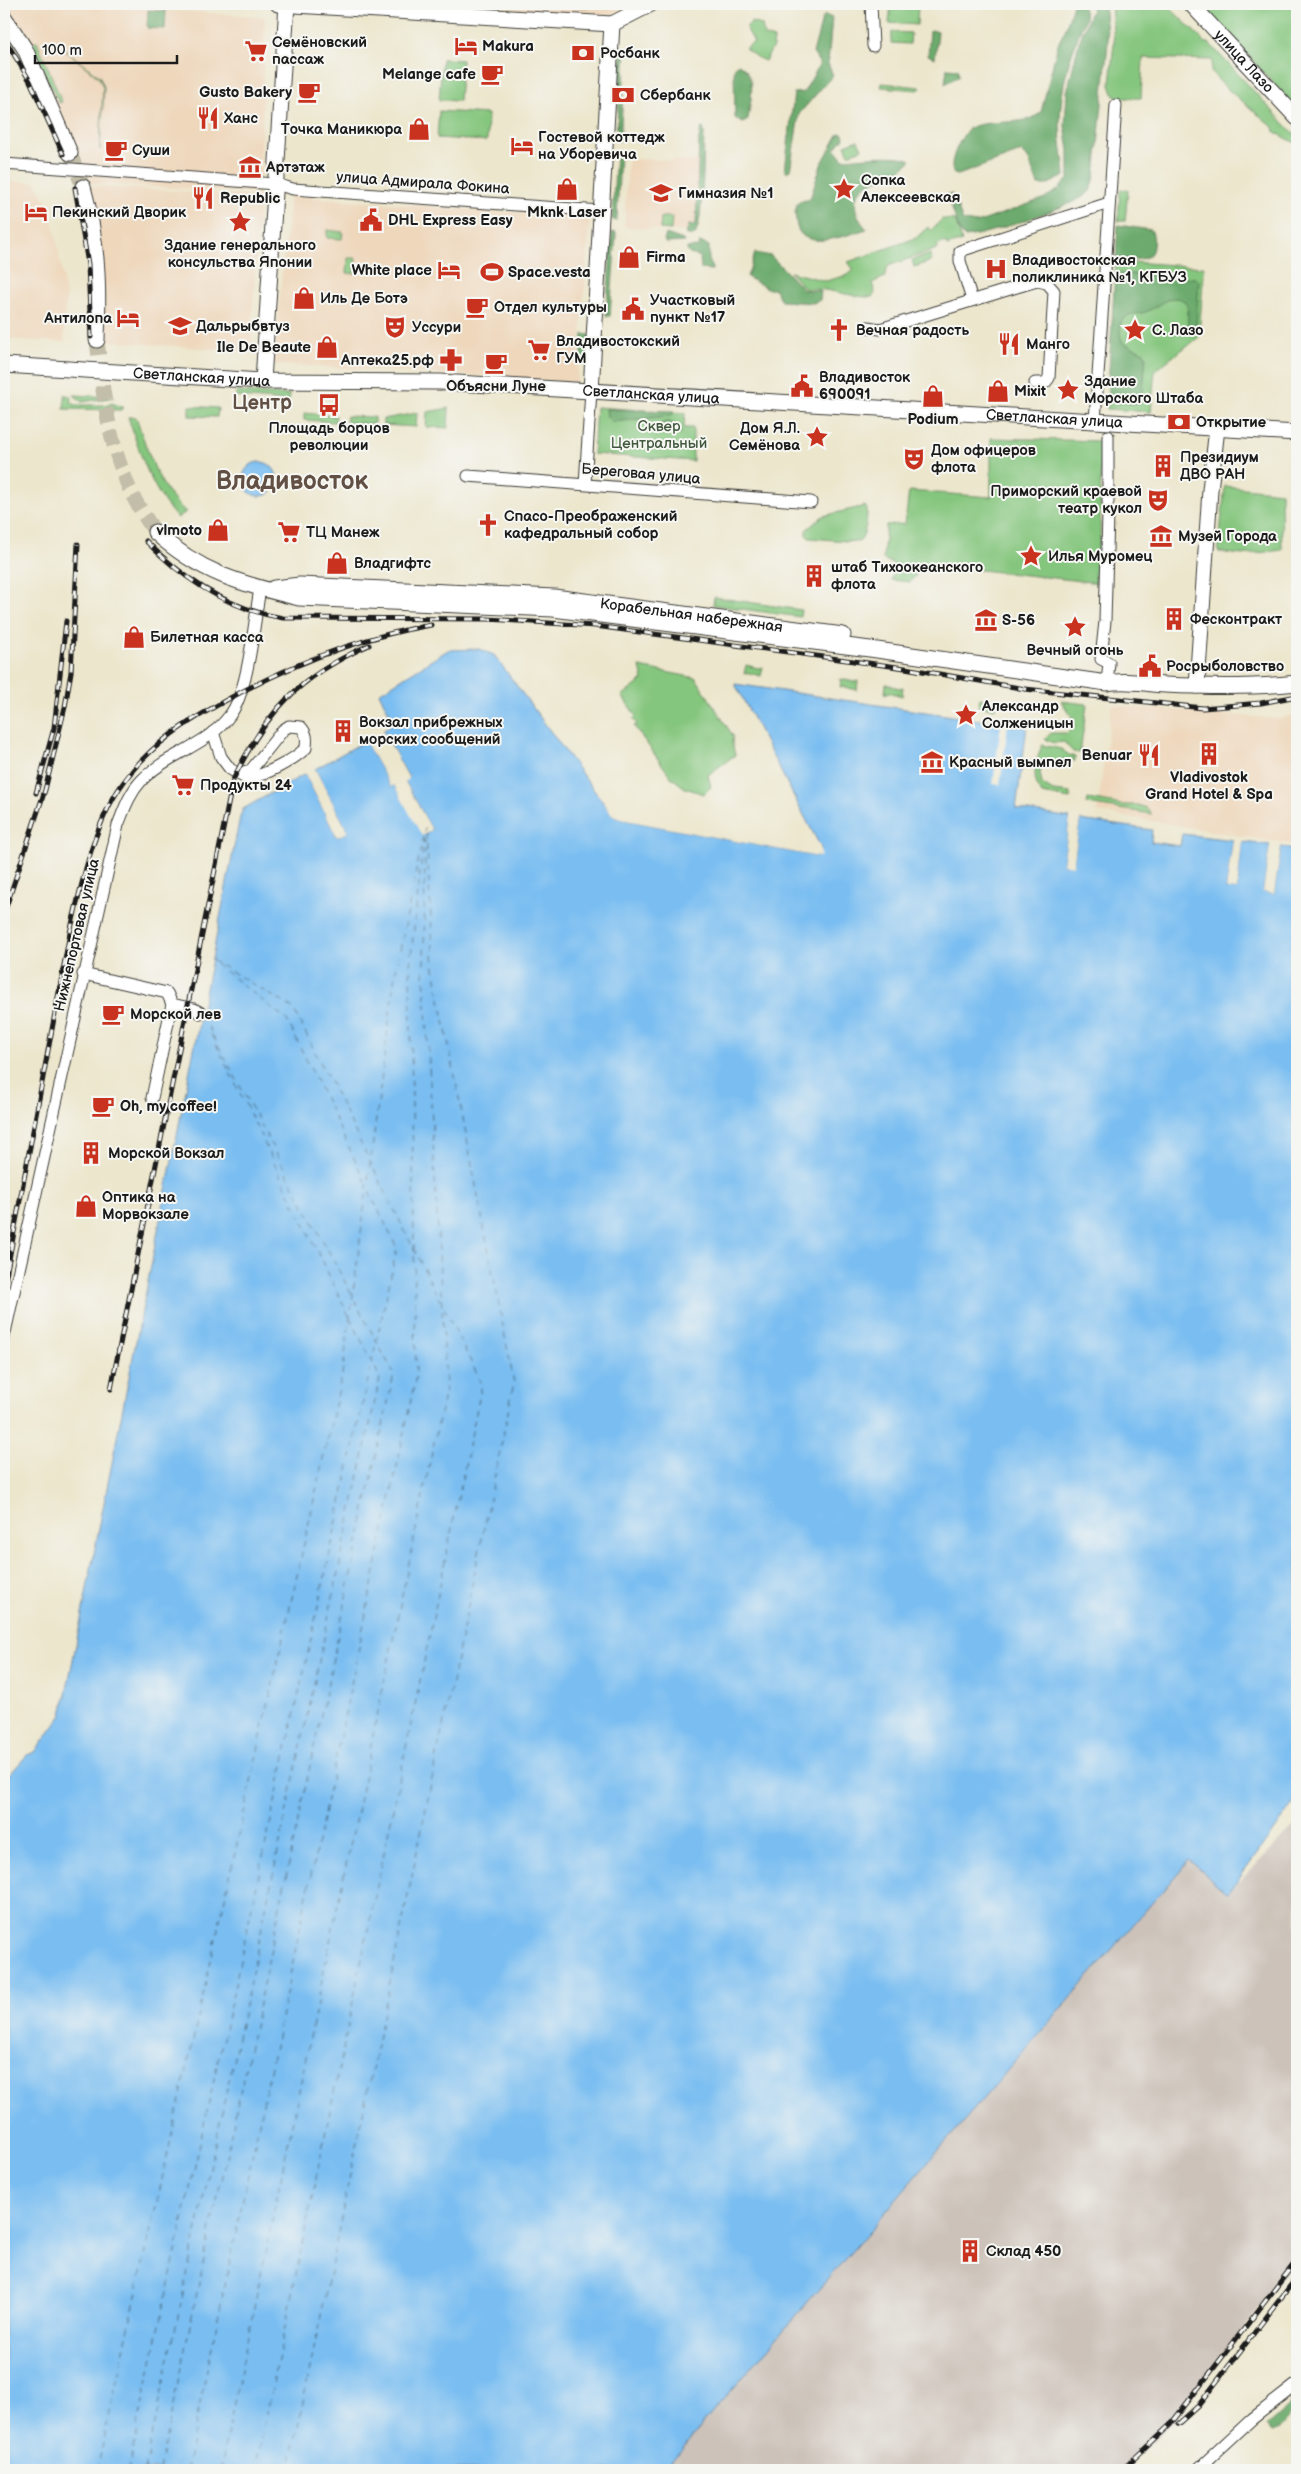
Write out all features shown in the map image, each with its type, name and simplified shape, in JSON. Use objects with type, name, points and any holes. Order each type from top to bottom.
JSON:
[{"type":"main road","points":[[278,4],[419,8],[612,24],[651,4]]},
{"type":"main road","points":[[263,381],[287,4]]},
{"type":"main road","name":"улица Лазо","points":[[1191,4],[1297,118]]},
{"type":"main road","points":[[4,17],[25,49],[70,153]]},
{"type":"main road","points":[[591,391],[612,24]]},
{"type":"main road","points":[[83,187],[91,217],[98,258],[97,340]]},
{"type":"main road","name":"Светланская улица","points":[[4,365],[263,381],[403,381],[1297,433]]},
{"type":"main road","points":[[1197,686],[1210,490],[1217,428]]},
{"type":"main road","name":"Корабельная набережная","points":[[154,532],[178,553],[198,566],[260,589],[299,598],[553,608],[1112,680],[1197,686],[1265,687],[1297,683]]},
{"type":"street","points":[[871,4],[873,46]]},
{"type":"street","points":[[1095,421],[1116,106]]},
{"type":"street","name":"улица Адмирала Фокина","points":[[4,164],[601,211]]},
{"type":"street","points":[[972,300],[960,260],[960,251],[1109,204]]},
{"type":"street","points":[[868,327],[880,329],[1037,282],[1050,284],[1054,291],[1048,378],[1045,383],[1035,383]]},
{"type":"street","points":[[585,484],[591,391]]},
{"type":"street","points":[[1108,436],[1108,502]]},
{"type":"street","name":"Береговая улица","points":[[468,476],[811,502]]},
{"type":"street","points":[[1108,514],[1105,621],[1101,659],[1109,663],[1112,680]]},
{"type":"street","name":"Нижнепортовая улица","points":[[4,1337],[83,974],[118,825],[129,797],[148,775],[213,732],[231,714],[241,692],[260,589]]},
{"type":"street","points":[[213,732],[222,757],[230,769],[247,779],[257,777],[300,754],[306,748],[308,736],[301,727],[289,726],[283,730],[251,770],[239,773]]},
{"type":"street","points":[[83,974],[167,994],[172,1004],[152,1098]]},
{"type":"street","points":[[172,1004],[194,1009],[201,1013]]},
{"type":"street","points":[[1197,2470],[1252,2419],[1297,2384]]},
{"type":"shaded area","points":[[5,4],[76,4],[265,17],[260,193],[86,183],[80,162],[31,53],[5,10]]},
{"type":"shaded area","points":[[475,4],[634,4],[612,15],[555,13]]},
{"type":"shaded area","name":"Гимназия №1","points":[[628,159],[698,161],[695,224],[689,224],[688,232],[624,227]]},
{"type":"shaded area","points":[[4,181],[36,182],[49,208],[56,236],[66,296],[64,342],[4,339]]},
{"type":"shaded area","points":[[90,186],[260,196],[250,352],[98,340]]},
{"type":"shaded area","points":[[290,196],[590,218],[577,382],[273,364]]},
{"type":"shaded area","name":"Vladivostok Grand Hotel & Spa","points":[[1112,705],[1279,719],[1297,714],[1297,845],[1097,812]]},
{"type":"shaded area","points":[[1297,1823],[1297,2260],[1170,2425],[1122,2470],[663,2470],[1189,1860],[1228,1893]]},
{"type":"green space","points":[[565,4],[608,4],[609,6],[581,7]]},
{"type":"green space","points":[[891,4],[918,4],[917,25],[889,23]]},
{"type":"green space","points":[[1073,4],[1082,4],[1086,18],[1067,70],[1060,112],[1060,132],[1065,176],[1046,185],[1038,185],[1028,158],[1021,152],[958,175],[954,174],[952,169],[953,158],[961,139],[968,129],[976,125],[1026,120],[1041,112],[1058,44],[1066,28]]},
{"type":"green space","points":[[1094,4],[1104,4],[1108,42],[1095,177],[1090,190],[1079,199],[1047,212],[989,232],[964,237],[960,232],[947,194],[952,194],[963,221],[977,223],[1045,198],[1059,189],[1069,178],[1069,150],[1065,126],[1067,92],[1079,42]]},
{"type":"green space","points":[[1111,4],[1163,4],[1169,7],[1206,43],[1209,43],[1297,137],[1297,144],[1275,132],[1272,126],[1225,87],[1211,72],[1212,60],[1143,58],[1141,98],[1120,98],[1114,96],[1110,85],[1114,42]]},
{"type":"green space","points":[[1201,4],[1297,4],[1297,109]]},
{"type":"green space","points":[[148,10],[166,11],[165,29],[147,28]]},
{"type":"green space","points":[[825,15],[832,18],[828,64],[833,75],[799,114],[790,171],[785,171],[794,93],[804,92],[820,64],[813,53],[822,19]]},
{"type":"green space","points":[[751,22],[762,25],[764,36],[774,39],[773,47],[765,61],[756,57],[745,48],[754,42],[746,28]]},
{"type":"green space","points":[[930,31],[938,32],[935,58],[928,55]]},
{"type":"green space","points":[[892,32],[911,33],[910,44],[891,43]]},
{"type":"green space","points":[[37,41],[62,102],[59,103],[30,45]]},
{"type":"green space","points":[[622,46],[626,48],[620,141],[616,139]]},
{"type":"green space","points":[[64,49],[100,77],[104,87],[100,150],[103,87],[99,78]]},
{"type":"green space","points":[[442,59],[462,60],[459,101],[439,100]]},
{"type":"green space","points":[[738,64],[745,68],[749,74],[752,89],[748,120],[743,123],[735,118],[734,69]]},
{"type":"green space","points":[[947,68],[958,69],[959,76],[945,84]]},
{"type":"green space","points":[[882,83],[921,88],[918,90],[881,87]]},
{"type":"green space","points":[[439,111],[488,114],[487,141],[437,138]]},
{"type":"green space","points":[[703,128],[702,201],[698,227],[695,235],[691,236],[686,234],[689,225],[696,224],[699,139],[701,129]]},
{"type":"green space","points":[[839,133],[843,134],[844,138],[835,149],[843,159],[888,156],[911,160],[898,172],[873,181],[859,192],[855,204],[856,211],[867,229],[837,238],[815,240],[805,237],[799,231],[795,212],[797,203],[808,200],[811,196],[821,165]]},
{"type":"green space","points":[[858,140],[862,149],[849,154],[845,145]]},
{"type":"green space","points":[[620,152],[616,221],[612,219],[616,153]]},
{"type":"green space","points":[[1120,189],[1128,190],[1125,221],[1118,221]]},
{"type":"green space","points":[[661,217],[672,217],[671,230],[660,229]]},
{"type":"green space","points":[[942,219],[955,220],[962,241],[947,246],[946,242],[938,245],[937,249],[888,266],[885,277],[872,283],[875,293],[872,297],[805,289],[790,272],[826,281],[848,275],[854,270],[848,262],[916,238],[928,227],[931,230]]},
{"type":"green space","points":[[1118,225],[1151,230],[1154,242],[1149,256],[1139,259],[1116,258]]},
{"type":"green space","points":[[327,230],[343,232],[342,239],[327,238]]},
{"type":"green space","points":[[612,232],[616,233],[610,316],[606,316]]},
{"type":"green space","points":[[666,234],[684,242],[666,243],[664,241]]},
{"type":"green space","points":[[700,242],[709,246],[709,260],[713,268],[712,270],[701,269],[700,257],[687,251],[687,248],[699,247]]},
{"type":"green space","points":[[755,253],[771,256],[804,290],[821,291],[820,300],[813,303],[781,301],[775,289],[769,289],[747,277]]},
{"type":"green space","points":[[930,254],[932,261],[914,267],[912,260]]},
{"type":"green space","points":[[348,258],[356,258],[355,274],[347,273]]},
{"type":"green space","points":[[1116,261],[1204,267],[1199,337],[1155,370],[1151,412],[1107,409]]},
{"type":"green space","points":[[1115,273],[1195,278],[1199,281],[1196,326],[1194,328],[1188,328],[1186,304],[1184,301],[1175,298],[1148,311],[1127,316],[1121,322],[1120,335],[1123,343],[1144,352],[1146,357],[1140,404],[1107,403]]},
{"type":"green space","points":[[583,334],[590,335],[589,361],[581,360]]},
{"type":"green space","points":[[236,392],[290,395],[289,401],[236,397]]},
{"type":"green space","points":[[65,394],[72,398],[71,402],[76,405],[109,405],[111,403],[123,407],[121,410],[64,409]]},
{"type":"green space","points":[[74,395],[114,397],[82,402]]},
{"type":"green space","points":[[189,406],[218,408],[217,417],[189,416]]},
{"type":"green space","name":"Сквер Центральный","points":[[596,407],[685,413],[684,428],[693,428],[693,461],[593,454]]},
{"type":"green space","points":[[449,408],[448,428],[426,427],[427,412]]},
{"type":"green space","points":[[606,409],[673,411],[673,414],[671,416],[612,422],[607,417]]},
{"type":"green space","points":[[304,413],[336,416],[335,422],[304,420]]},
{"type":"green space","points":[[417,413],[416,427],[383,425],[383,419]]},
{"type":"green space","points":[[347,416],[374,417],[374,424],[346,422]]},
{"type":"green space","points":[[128,417],[136,417],[161,481],[176,503],[186,512],[177,518],[153,483]]},
{"type":"green space","points":[[661,422],[669,422],[680,427],[681,433],[678,434],[662,427]]},
{"type":"green space","points":[[991,438],[1101,441],[1100,583],[925,564],[910,582],[891,580],[894,572],[893,564],[883,559],[886,525],[905,524],[909,491],[991,497]]},
{"type":"green space","points":[[1225,486],[1281,492],[1282,550],[1242,555],[1218,552]]},
{"type":"green space","points":[[865,506],[867,509],[866,526],[859,542],[809,538],[806,535],[806,530],[823,516]]},
{"type":"green space","points":[[714,597],[801,610],[800,617],[713,605]]},
{"type":"green space","points":[[746,665],[758,668],[763,667],[761,676],[749,673],[744,674]]},
{"type":"green space","points":[[640,667],[696,678],[733,736],[732,743],[735,755],[708,775],[711,787],[704,794],[685,788],[671,777],[634,726],[637,724],[633,719],[636,716],[622,696],[643,680]]},
{"type":"green space","points":[[841,679],[858,681],[857,690],[840,688]]},
{"type":"green space","points":[[886,684],[899,688],[903,687],[902,696],[889,692],[885,694]]},
{"type":"green space","points":[[980,698],[996,700],[995,709],[978,707]]},
{"type":"green space","points":[[1061,701],[1087,704],[1080,753],[1073,752],[1064,742],[1054,743],[1045,739],[1051,733],[1067,733],[1075,726],[1072,717]]},
{"type":"green space","points":[[1042,745],[1061,749],[1075,757],[1075,761],[1062,759],[1057,763],[1042,767],[1040,773],[1042,784],[1053,791],[1071,793],[1070,799],[1042,794],[1038,788],[1035,770]]},
{"type":"green space","points":[[1088,799],[1123,805],[1138,805],[1147,808],[1152,814],[1087,804]]},
{"type":"green space","points":[[1294,2401],[1296,2403],[1295,2407],[1287,2421],[1280,2429],[1272,2433],[1266,2426]]},
{"type":"water","points":[[260,462],[272,467],[277,479],[272,491],[260,496],[248,491],[243,479],[248,467]]},
{"type":"water","points":[[479,649],[494,655],[613,816],[620,819],[818,857],[821,850],[820,846],[735,684],[1027,727],[1016,809],[1070,818],[1063,864],[1073,865],[1080,820],[1152,830],[1151,842],[1180,846],[1182,834],[1233,840],[1226,889],[1237,890],[1242,842],[1270,845],[1263,892],[1274,894],[1281,847],[1297,849],[1297,1799],[1228,1894],[1189,1860],[663,2470],[4,2470],[4,1781],[27,1755],[35,1752],[62,1715],[240,817],[243,809],[305,774],[337,837],[348,832],[315,769],[365,741],[391,787],[394,785],[424,835],[432,830],[405,781],[409,778],[383,731],[394,722],[379,693],[448,650]]},
{"type":"pier","points":[[1001,724],[1008,725],[1000,785],[993,784]]},
{"type":"pier","points":[[383,731],[409,779],[405,782],[432,830],[422,836],[394,785],[391,787],[365,741],[367,740],[392,783],[396,784],[425,832],[429,829],[402,782],[406,778],[380,733]]},
{"type":"pier","points":[[315,769],[348,832],[337,837],[305,774],[307,773],[339,833],[344,831],[313,770]]},
{"type":"pier","points":[[605,806],[621,817],[817,855],[817,846],[820,846],[821,856],[818,857],[620,819],[613,816]]},
{"type":"pier","points":[[1070,818],[1072,819],[1065,862],[1071,863],[1078,820],[1080,820],[1073,866],[1063,864]]},
{"type":"pier","points":[[1233,840],[1235,841],[1229,887],[1234,887],[1240,841],[1242,842],[1237,890],[1226,889]]},
{"type":"pier","points":[[1270,845],[1272,845],[1266,890],[1272,891],[1279,846],[1281,847],[1274,894],[1263,892]]},
{"type":"ferry route","points":[[97,2470],[343,1370],[395,975],[425,827]]},
{"type":"ferry route","points":[[289,2470],[514,1383],[434,968],[426,830]]},
{"type":"ferry route","points":[[186,2470],[416,1376],[410,965],[424,837]]},
{"type":"ferry route","points":[[220,2470],[446,1385],[424,971],[425,840]]},
{"type":"ferry route","points":[[212,960],[293,1008],[440,1301]]},
{"type":"ferry route","points":[[216,964],[287,1020],[367,1185]]},
{"type":"ferry route","points":[[203,1017],[352,1295]]},
{"type":"ferry route","points":[[211,1034],[349,1316]]},
{"type":"ferry route","points":[[128,2470],[397,1248],[368,1189]]},
{"type":"ferry route","points":[[159,2470],[394,1374],[354,1299]]},
{"type":"ferry route","points":[[255,2470],[482,1384],[442,1304]]},
{"type":"ferry route","points":[[145,2470],[380,1378],[351,1319]]},
{"type":"tunnel","points":[[70,153],[83,187]]},
{"type":"tunnel","points":[[97,340],[106,409],[113,443],[134,498],[155,532]]},
{"type":"railway","points":[[4,38],[30,81],[63,154]]},
{"type":"railway","points":[[75,188],[88,264],[91,337]]},
{"type":"railway","points":[[146,541],[176,568],[208,591],[244,608],[283,618],[488,619],[595,626],[905,668],[1025,689],[1203,708],[1261,703],[1297,696]]},
{"type":"railway","points":[[4,913],[45,790],[65,707],[71,672],[78,544]]},
{"type":"railway","points":[[36,793],[54,728],[66,621]]},
{"type":"railway","points":[[4,1286],[74,914],[96,836],[113,799],[123,783],[159,744],[186,724],[232,697],[280,673],[328,653],[353,644],[431,625]]},
{"type":"railway","points":[[111,1389],[233,780],[258,735],[287,699],[304,683],[323,670],[369,645]]},
{"type":"railway","points":[[1122,2470],[1170,2425],[1297,2260]]},
{"type":"railway","points":[[1178,2424],[1198,2406],[1297,2277]]},
{"type":"place","name":"Makura","points":[[466,46]]},
{"type":"place","name":"Семёновский пассаж","points":[[256,51]]},
{"type":"place","name":"Росбанк","points":[[583,53]]},
{"type":"place","name":"Melange cafe","points":[[492,74]]},
{"type":"place","name":"Gusto Bakery","points":[[309,92]]},
{"type":"place","name":"Сбербанк","points":[[623,95]]},
{"type":"place","name":"Ханс","points":[[208,118]]},
{"type":"place","name":"Точка Маникюра","points":[[419,129]]},
{"type":"place","name":"Гостевой коттедж на Уборевича","points":[[522,146]]},
{"type":"place","name":"Суши","points":[[116,150]]},
{"type":"place","name":"Артэтаж","points":[[250,167]]},
{"type":"place","name":"Mknk Laser","points":[[567,189]]},
{"type":"place","name":"Сопка Алексеевская","points":[[844,189]]},
{"type":"place","name":"Гимназия №1","points":[[661,193]]},
{"type":"place","name":"Republic","points":[[203,198]]},
{"type":"place","name":"Пекинский Дворик","points":[[36,212]]},
{"type":"place","name":"DHL Express Easy","points":[[371,220]]},
{"type":"place","name":"Здание генерального консульства Японии","points":[[240,222]]},
{"type":"place","name":"Firma","points":[[629,257]]},
{"type":"place","name":"Владивостокская поликлиника №1, КГБУЗ","points":[[996,269]]},
{"type":"place","name":"White place","points":[[449,270]]},
{"type":"place","name":"Space.vesta","points":[[492,272]]},
{"type":"place","name":"Иль Де Ботэ","points":[[304,298]]},
{"type":"place","name":"Отдел культуры","points":[[477,307]]},
{"type":"place","name":"Участковый пункт №17","points":[[633,309]]},
{"type":"place","name":"Антилопа","points":[[128,318]]},
{"type":"place","name":"Дальрыбвтуз","points":[[180,326]]},
{"type":"place","name":"Уссури","points":[[395,327]]},
{"type":"place","name":"Вечная радость","points":[[839,330]]},
{"type":"place","name":"С. Лазо","points":[[1135,330]]},
{"type":"place","name":"Манго","points":[[1009,344]]},
{"type":"place","name":"Ile De Beaute","points":[[327,347]]},
{"type":"place","name":"Владивостокский ГУМ","points":[[539,350]]},
{"type":"place","name":"Аптека25.рф","points":[[451,360]]},
{"type":"place","name":"Объясни Луне","points":[[496,363]]},
{"type":"place","name":"Владивосток 690091","points":[[802,386]]},
{"type":"place","name":"Здание Морского Штаба","points":[[1068,390]]},
{"type":"place","name":"Mixit","points":[[998,391]]},
{"type":"place","name":"Podium","points":[[933,396]]},
{"type":"place","name":"Площадь борцов революции","points":[[329,405]]},
{"type":"place","name":"Открытие","points":[[1179,422]]},
{"type":"place","name":"Дом Я.Л. Семёнова","points":[[817,437]]},
{"type":"place","name":"Дом офицеров флота","points":[[914,459]]},
{"type":"place","name":"Президиум ДВО РАН","points":[[1163,466]]},
{"type":"place","name":"Приморский краевой театр кукол","points":[[1158,500]]},
{"type":"place","name":"Спасо-Преображенский кафедральный собор","points":[[488,525]]},
{"type":"place","name":"vlmoto","points":[[218,530]]},
{"type":"place","name":"ТЦ Манеж","points":[[289,532]]},
{"type":"place","name":"Музей Города","points":[[1161,536]]},
{"type":"place","name":"Илья Муромец","points":[[1031,556]]},
{"type":"place","name":"Владгифтс","points":[[337,563]]},
{"type":"place","name":"штаб Тихоокеанского флота","points":[[814,576]]},
{"type":"place","name":"Фесконтракт","points":[[1174,619]]},
{"type":"place","name":"S-56","points":[[986,620]]},
{"type":"place","name":"Вечный огонь","points":[[1075,627]]},
{"type":"place","name":"Билетная касса","points":[[134,637]]},
{"type":"place","name":"Росрыболовство","points":[[1150,666]]},
{"type":"place","name":"Александр Солженицын","points":[[966,715]]},
{"type":"place","name":"Вокзал прибрежных морских сообщений","points":[[343,731]]},
{"type":"place","name":"Vladivostok Grand Hotel & Spa","points":[[1209,754]]},
{"type":"place","name":"Benuar","points":[[1149,755]]},
{"type":"place","name":"Красный вымпел","points":[[932,762]]},
{"type":"place","name":"Продукты 24","points":[[183,785]]},
{"type":"place","name":"Морской лев","points":[[113,1014]]},
{"type":"place","name":"Oh, my coffee!","points":[[103,1106]]},
{"type":"place","name":"Морской Вокзал","points":[[91,1153]]},
{"type":"place","name":"Оптика на Морвокзале","points":[[86,1206]]},
{"type":"place","name":"Склад 450","points":[[970,2251]]},
{"type":"district","name":"Центр","points":[[262,403]]},
{"type":"district","name":"Владивосток","points":[[292,481]]}]
